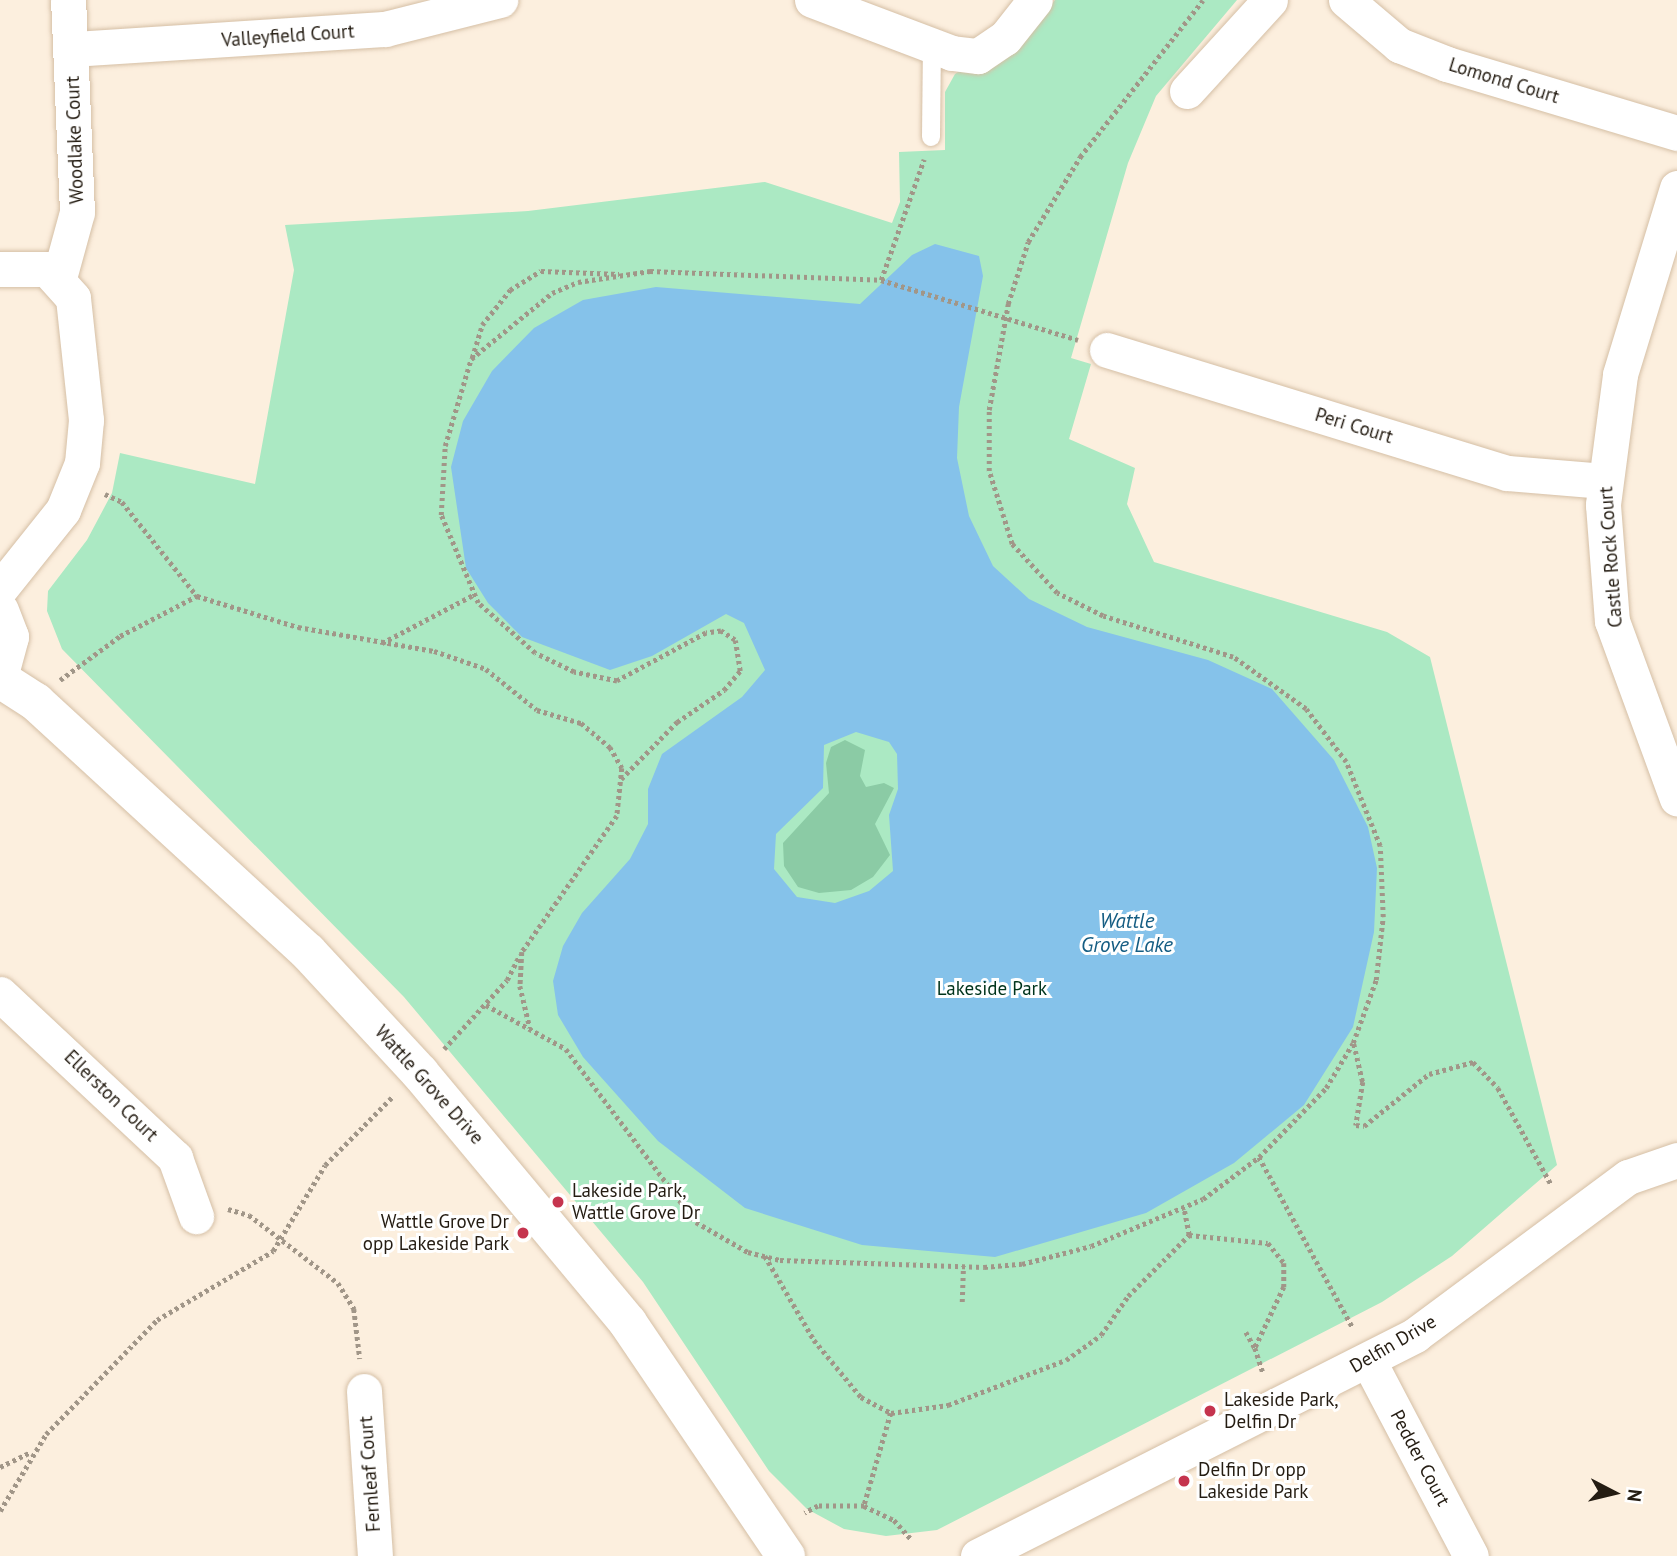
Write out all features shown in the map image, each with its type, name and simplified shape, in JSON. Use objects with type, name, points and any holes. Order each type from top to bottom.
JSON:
[{"type":"street","name":"Woodlake Court","points":[[59,278],[78,212],[73,49],[68,0]]},
{"type":"street","name":"Valleyfield Court","points":[[73,49],[385,29],[500,0]]},
{"type":"street","points":[[812,0],[932,45],[978,56],[1005,38],[1035,0]]},
{"type":"street","points":[[1187,91],[1270,0]]},
{"type":"street","name":"Lomond Court","points":[[1346,0],[1399,45],[1447,64],[1677,133]]},
{"type":"street","name":"Castle Rock Court","points":[[1677,188],[1620,375],[1605,481],[1612,621],[1677,799]]},
{"type":"street","points":[[0,269],[47,269],[59,278],[80,324],[86,420],[75,480],[51,530],[0,589]]},
{"type":"street","name":"Peri Court","points":[[1107,350],[1507,473],[1605,481]]},
{"type":"street","points":[[0,611],[10,637],[0,676]]},
{"type":"street","name":"Wattle Grove Drive","points":[[0,676],[36,702],[308,952],[479,1140],[628,1323],[786,1556]]},
{"type":"street","name":"Ellerston Court","points":[[0,995],[175,1158],[196,1216]]},
{"type":"street","name":"Delfin Drive","points":[[978,1556],[1368,1360],[1461,1303],[1628,1177],[1677,1160]]},
{"type":"street","name":"Pedder Court","points":[[1368,1360],[1471,1556]]},
{"type":"street","name":"Fernleaf Court","points":[[364,1391],[376,1556]]},
{"type":"lane","points":[[931,137],[932,45]]},
{"type":"path","points":[[486,1005],[566,1049],[591,1078],[696,1222],[765,1256],[963,1266],[1022,1264],[1184,1209],[1259,1157],[1326,1088],[1353,1043],[1376,980],[1383,917],[1380,846],[1369,811],[1346,762],[1306,709],[1267,678],[1233,657],[1102,616],[1057,593],[1012,544],[989,471],[989,410],[1007,316],[1028,243],[1074,167],[1203,0]]},
{"type":"path","points":[[881,280],[931,137]]},
{"type":"path","points":[[621,779],[659,738],[740,671],[735,640],[721,631],[706,633],[617,681],[574,672],[535,653],[473,595],[442,515],[445,446],[482,325],[510,290],[541,271],[627,275],[760,272],[881,280],[1007,316],[1107,350]]},
{"type":"path","points":[[471,359],[552,293],[627,275]]},
{"type":"path","points":[[75,480],[121,502],[197,596],[298,627],[382,643],[486,669],[537,710],[581,723],[610,747],[621,779],[617,816],[486,1005],[442,1051]]},
{"type":"path","points":[[382,643],[473,595]]},
{"type":"path","points":[[36,702],[120,636],[197,596]]},
{"type":"path","points":[[522,952],[520,986],[530,1029]]},
{"type":"path","points":[[1353,1043],[1363,1082],[1356,1125],[1364,1126],[1429,1074],[1473,1062],[1498,1088],[1551,1184]]},
{"type":"path","points":[[0,1511],[30,1453],[157,1320],[260,1260],[282,1238],[325,1165],[395,1095]]},
{"type":"path","points":[[1259,1157],[1353,1328]]},
{"type":"path","points":[[196,1216],[228,1209],[249,1215],[338,1283],[354,1309],[364,1391]]},
{"type":"path","points":[[1184,1209],[1189,1235]]},
{"type":"path","points":[[765,1256],[814,1340],[861,1397],[891,1413],[948,1405],[1066,1360],[1101,1335],[1143,1279],[1189,1235],[1246,1237],[1268,1243],[1280,1256],[1284,1287],[1255,1348]]},
{"type":"path","points":[[962,1302],[963,1266]]},
{"type":"path","points":[[1246,1332],[1255,1348],[1263,1373]]},
{"type":"path","points":[[864,1506],[891,1413]]},
{"type":"path","points":[[0,1467],[30,1453]]},
{"type":"path","points":[[805,1513],[818,1506],[864,1506],[894,1520],[911,1539]]},
{"type":"green space","name":"Lakeside Park","points":[[1055,0],[1237,0],[1156,96],[1128,163],[1071,358],[1091,364],[1069,439],[1135,468],[1127,504],[1154,562],[1387,632],[1430,657],[1557,1165],[1452,1256],[1382,1302],[937,1530],[886,1536],[844,1529],[807,1509],[769,1471],[643,1282],[404,997],[62,649],[47,611],[48,591],[87,540],[112,493],[120,453],[255,484],[294,270],[285,225],[528,211],[765,182],[892,223],[900,202],[899,152],[945,150],[945,92],[955,74],[1036,24]]},
{"type":"green space","points":[[845,740],[865,750],[860,776],[866,787],[884,783],[894,788],[875,824],[890,855],[873,877],[851,890],[819,893],[798,887],[784,866],[783,843],[829,793],[826,763],[831,747]]},
{"type":"water","name":"Wattle Grove Lake","points":[[935,244],[979,256],[983,276],[959,407],[957,458],[969,516],[993,566],[1029,599],[1087,627],[1208,660],[1272,689],[1334,760],[1368,827],[1377,868],[1374,932],[1353,1027],[1304,1105],[1234,1163],[1146,1213],[995,1257],[862,1245],[745,1208],[658,1141],[583,1057],[558,1015],[553,981],[563,946],[582,913],[630,859],[648,824],[648,789],[662,754],[742,697],[765,670],[744,623],[726,614],[652,656],[610,670],[522,637],[488,603],[466,568],[451,467],[463,421],[492,371],[534,328],[583,300],[656,287],[860,304],[912,255]],"holes":[[[856,732],[889,742],[897,754],[898,789],[889,815],[893,871],[869,891],[835,903],[797,897],[774,869],[776,834],[823,788],[824,745]]]},
{"type":"place","name":"Lakeside Park, Wattle Grove Dr","points":[[558,1202]]},
{"type":"place","name":"Wattle Grove Dr opp Lakeside Park","points":[[523,1233]]},
{"type":"place","name":"Lakeside Park, Delfin Dr","points":[[1210,1411]]},
{"type":"place","name":"Delfin Dr opp Lakeside Park","points":[[1184,1481]]}]
